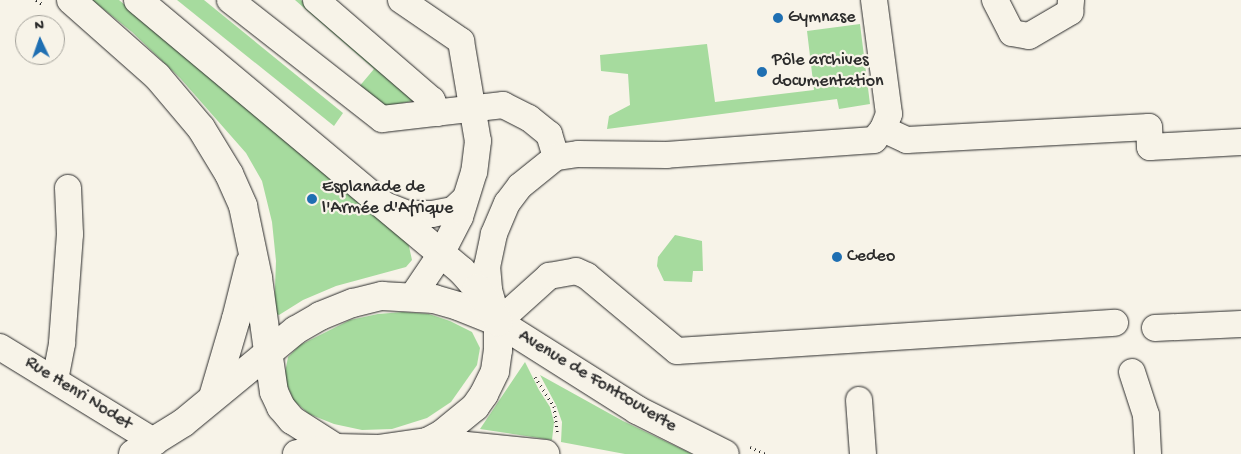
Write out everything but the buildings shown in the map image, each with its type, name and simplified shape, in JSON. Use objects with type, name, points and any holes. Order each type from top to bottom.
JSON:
[{"type":"main road","points":[[71,0],[157,76],[201,128],[229,174],[244,206],[253,249],[274,392],[281,407],[292,420],[337,451]]},
{"type":"main road","points":[[138,0],[462,271],[477,288],[498,322],[498,350],[495,371],[484,394],[475,407],[455,425],[427,442]]},
{"type":"main road","points":[[213,397],[236,318],[253,249]]},
{"type":"main road","name":"Avenue de Fontcouverte","points":[[144,448],[183,423],[296,330],[353,303],[382,296],[412,297],[458,306],[498,322],[637,410],[725,454]]},
{"type":"main road","points":[[297,454],[378,449],[427,442],[545,454]]},
{"type":"street","points":[[230,0],[382,119],[472,107],[503,105],[529,118],[550,134],[556,157]]},
{"type":"street","points":[[316,0],[432,100],[437,113]]},
{"type":"street","points":[[401,0],[461,40],[478,141],[474,172],[460,218],[441,254],[412,297]]},
{"type":"street","points":[[874,0],[888,114],[883,129],[874,140],[667,155],[578,154],[556,157],[520,186],[507,203],[494,234],[487,266],[489,290],[498,322],[549,276],[576,271],[596,283],[677,351],[1115,323]]},
{"type":"street","points":[[995,0],[1012,33],[1029,36],[1070,12],[1071,0]]},
{"type":"street","points":[[883,129],[907,140],[1149,127],[1150,147],[1241,142]]},
{"type":"street","points":[[54,380],[63,333],[70,234],[68,188]]},
{"type":"street","points":[[379,202],[408,214],[432,214],[452,210],[465,199]]},
{"type":"street","points":[[1155,328],[1241,324]]},
{"type":"street","name":"Rue Henri Nodet","points":[[0,346],[54,380],[144,448]]},
{"type":"street","points":[[1132,372],[1146,415],[1148,454]]},
{"type":"street","points":[[859,400],[863,454]]},
{"type":"green space","name":"Esplanade de l'Armée d'Afrique","points":[[92,0],[119,0],[408,242],[412,260],[406,267],[336,286],[303,300],[279,315],[274,313],[276,261],[272,222],[262,181],[246,153],[180,78],[132,32]]},
{"type":"green space","points":[[177,0],[204,0],[343,113],[334,126]]},
{"type":"green space","points":[[295,0],[301,0],[418,100],[381,107],[358,88],[374,69]]},
{"type":"green space","points":[[860,24],[870,104],[839,109],[837,99],[607,129],[609,116],[630,105],[628,74],[601,71],[600,55],[707,44],[715,102],[814,90],[807,31]]},
{"type":"green space","points":[[675,235],[702,241],[703,271],[693,271],[692,282],[664,281],[657,266],[658,257]]},
{"type":"green space","points":[[403,312],[429,314],[450,321],[472,332],[480,348],[477,365],[451,402],[427,418],[392,429],[362,430],[334,424],[309,414],[294,401],[284,378],[288,357],[300,345],[350,320],[378,314]]},
{"type":"green space","points":[[525,362],[550,407],[554,422],[552,440],[480,429]]},
{"type":"green space","points":[[540,375],[623,421],[692,454],[625,454],[561,442],[562,422],[556,405]]},
{"type":"place","name":"Gymnase","points":[[778,18]]},
{"type":"place","name":"Pôle archives documentation","points":[[762,72]]},
{"type":"place","name":"Esplanade de l'Armée d'Afrique","points":[[312,199]]},
{"type":"place","name":"Cedeo","points":[[837,257]]}]
